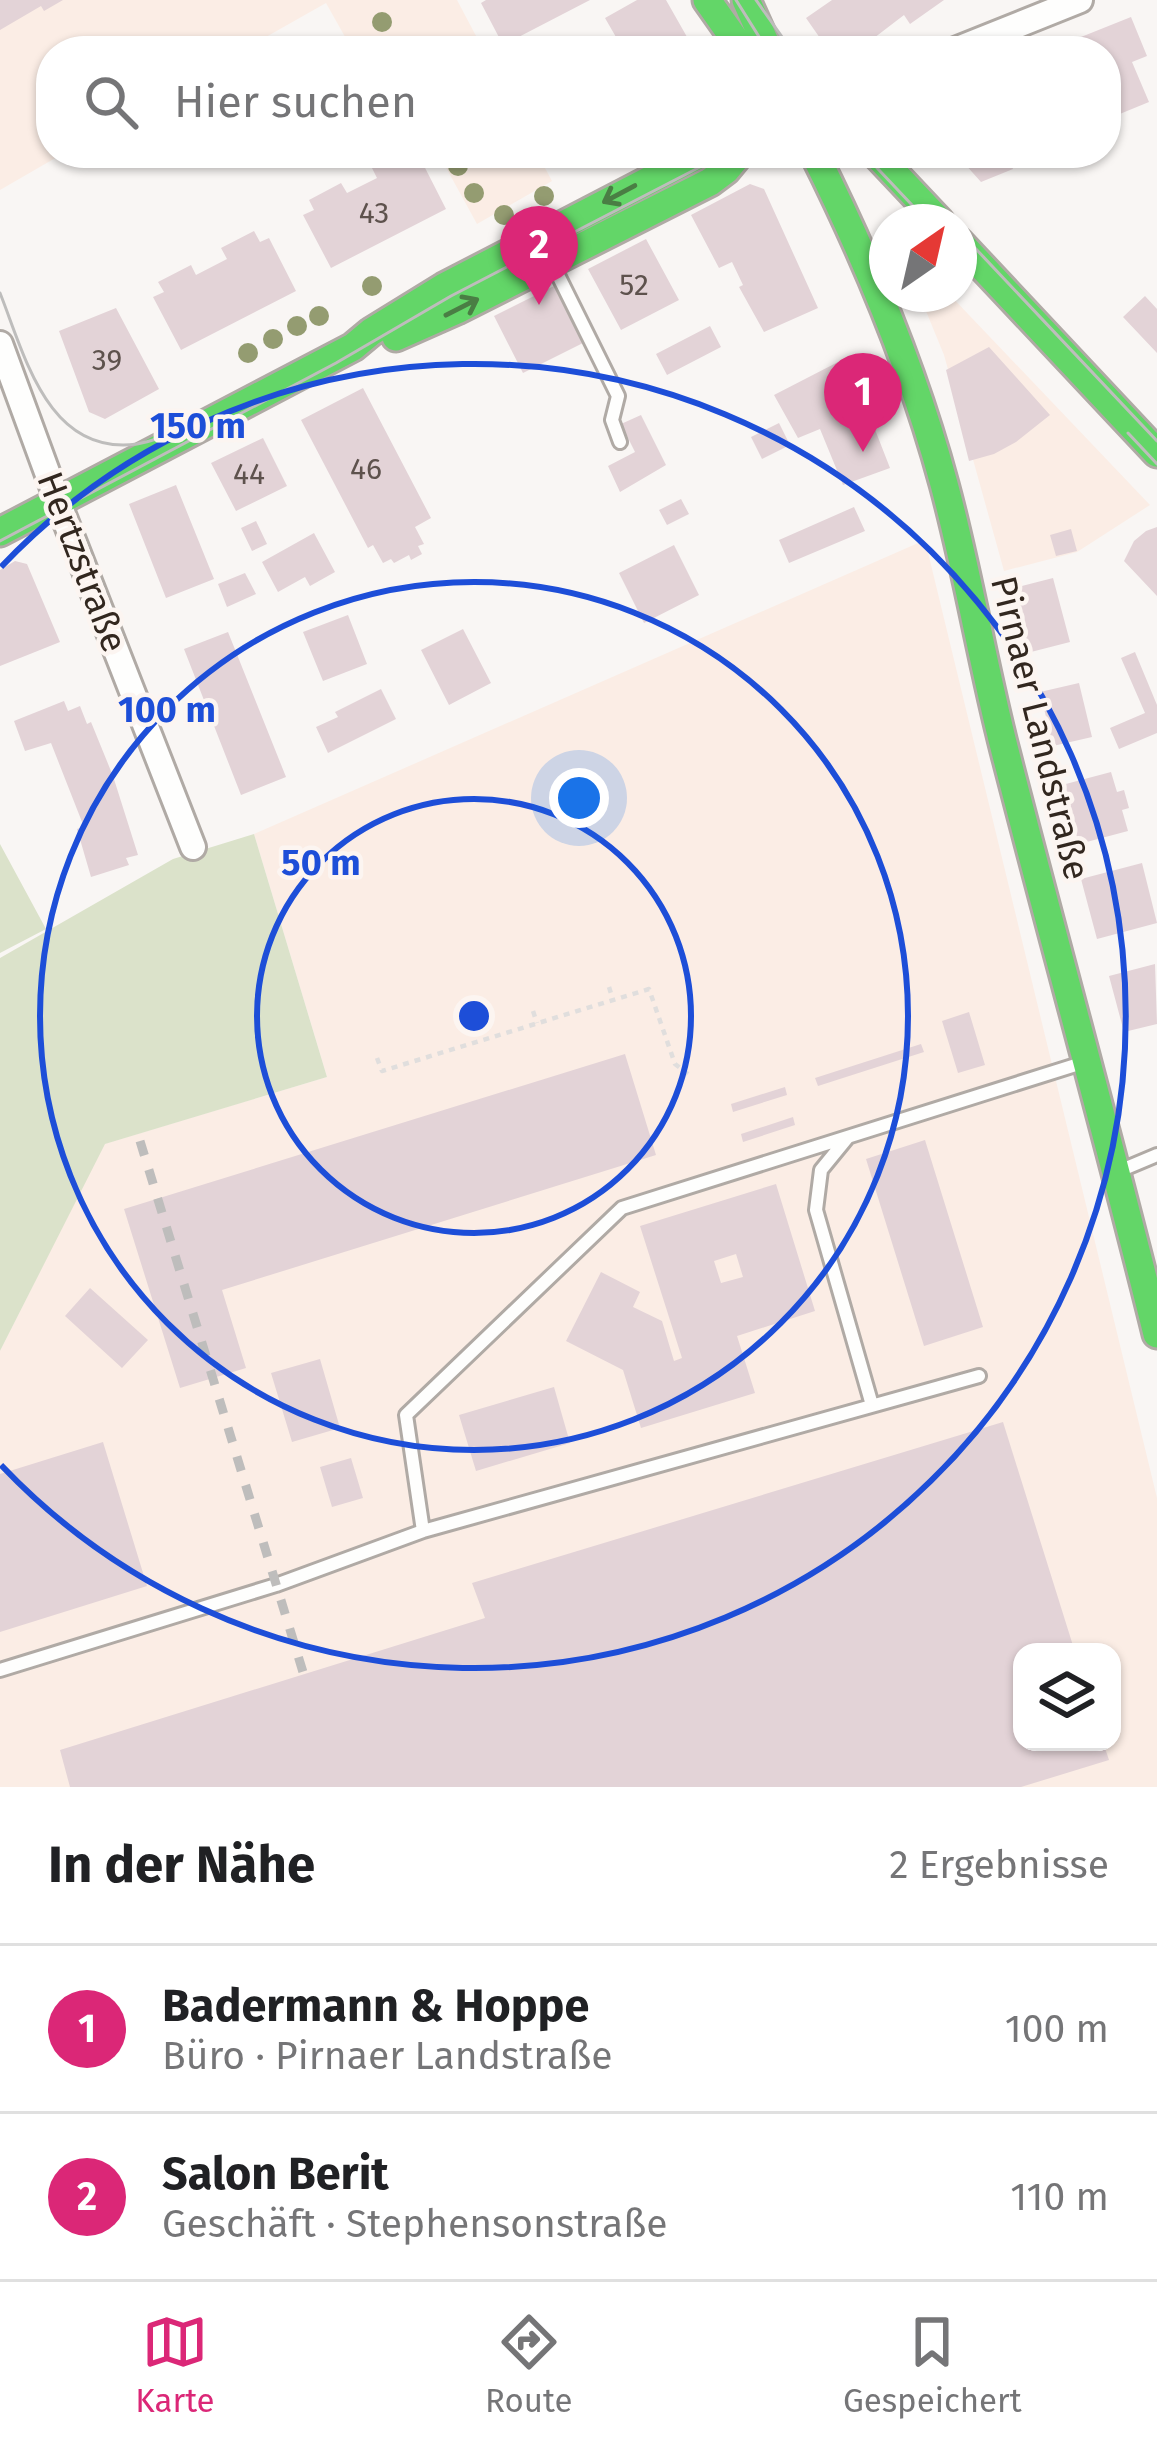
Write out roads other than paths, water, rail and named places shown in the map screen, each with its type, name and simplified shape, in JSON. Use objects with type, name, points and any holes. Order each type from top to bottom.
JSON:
[{"type":"street","points":[[706,0],[732,36]]},
{"type":"street","points":[[990,36],[1079,0]]},
{"type":"street","points":[[750,9],[771,36]]},
{"type":"street","points":[[0,532],[353,346],[467,275],[673,168]]},
{"type":"street","points":[[353,346],[381,343],[420,327],[710,182],[728,168]]},
{"type":"street","name":"Pirnaer Landstraße","points":[[822,168],[894,329],[944,484],[989,687],[1152,1293],[1157,1334]]},
{"type":"street","points":[[889,168],[923,204]]},
{"type":"street","points":[[977,261],[1157,453]]},
{"type":"street","name":"Hertzstraße","points":[[0,344],[193,847]]},
{"type":"lane","points":[[551,262],[618,396],[612,419],[620,442]]},
{"type":"lane","points":[[423,1531],[406,1415],[622,1208],[1088,1061]]},
{"type":"lane","points":[[848,1136],[821,1170],[816,1210],[872,1406]]},
{"type":"lane","points":[[1118,1172],[1157,1155]]},
{"type":"lane","points":[[0,1670],[276,1586],[423,1531],[979,1376]]},
{"type":"tram line","points":[[736,0],[759,36]]},
{"type":"tram line","points":[[756,0],[781,36]]},
{"type":"tram line","points":[[0,541],[698,168]]},
{"type":"tram line","points":[[877,168],[911,204]]},
{"type":"tram line","points":[[977,250],[1157,441]]},
{"type":"tram line","points":[[0,293],[31,372],[61,418],[107,444],[137,444],[173,434]]},
{"type":"tram line","points":[[1128,433],[1157,464]]},
{"type":"railway","points":[[140,1141],[303,1672]]},
{"type":"place","name":"Salon Berit","points":[[539,305]]},
{"type":"place","name":"Badermann & Hoppe","points":[[863,452]]}]
